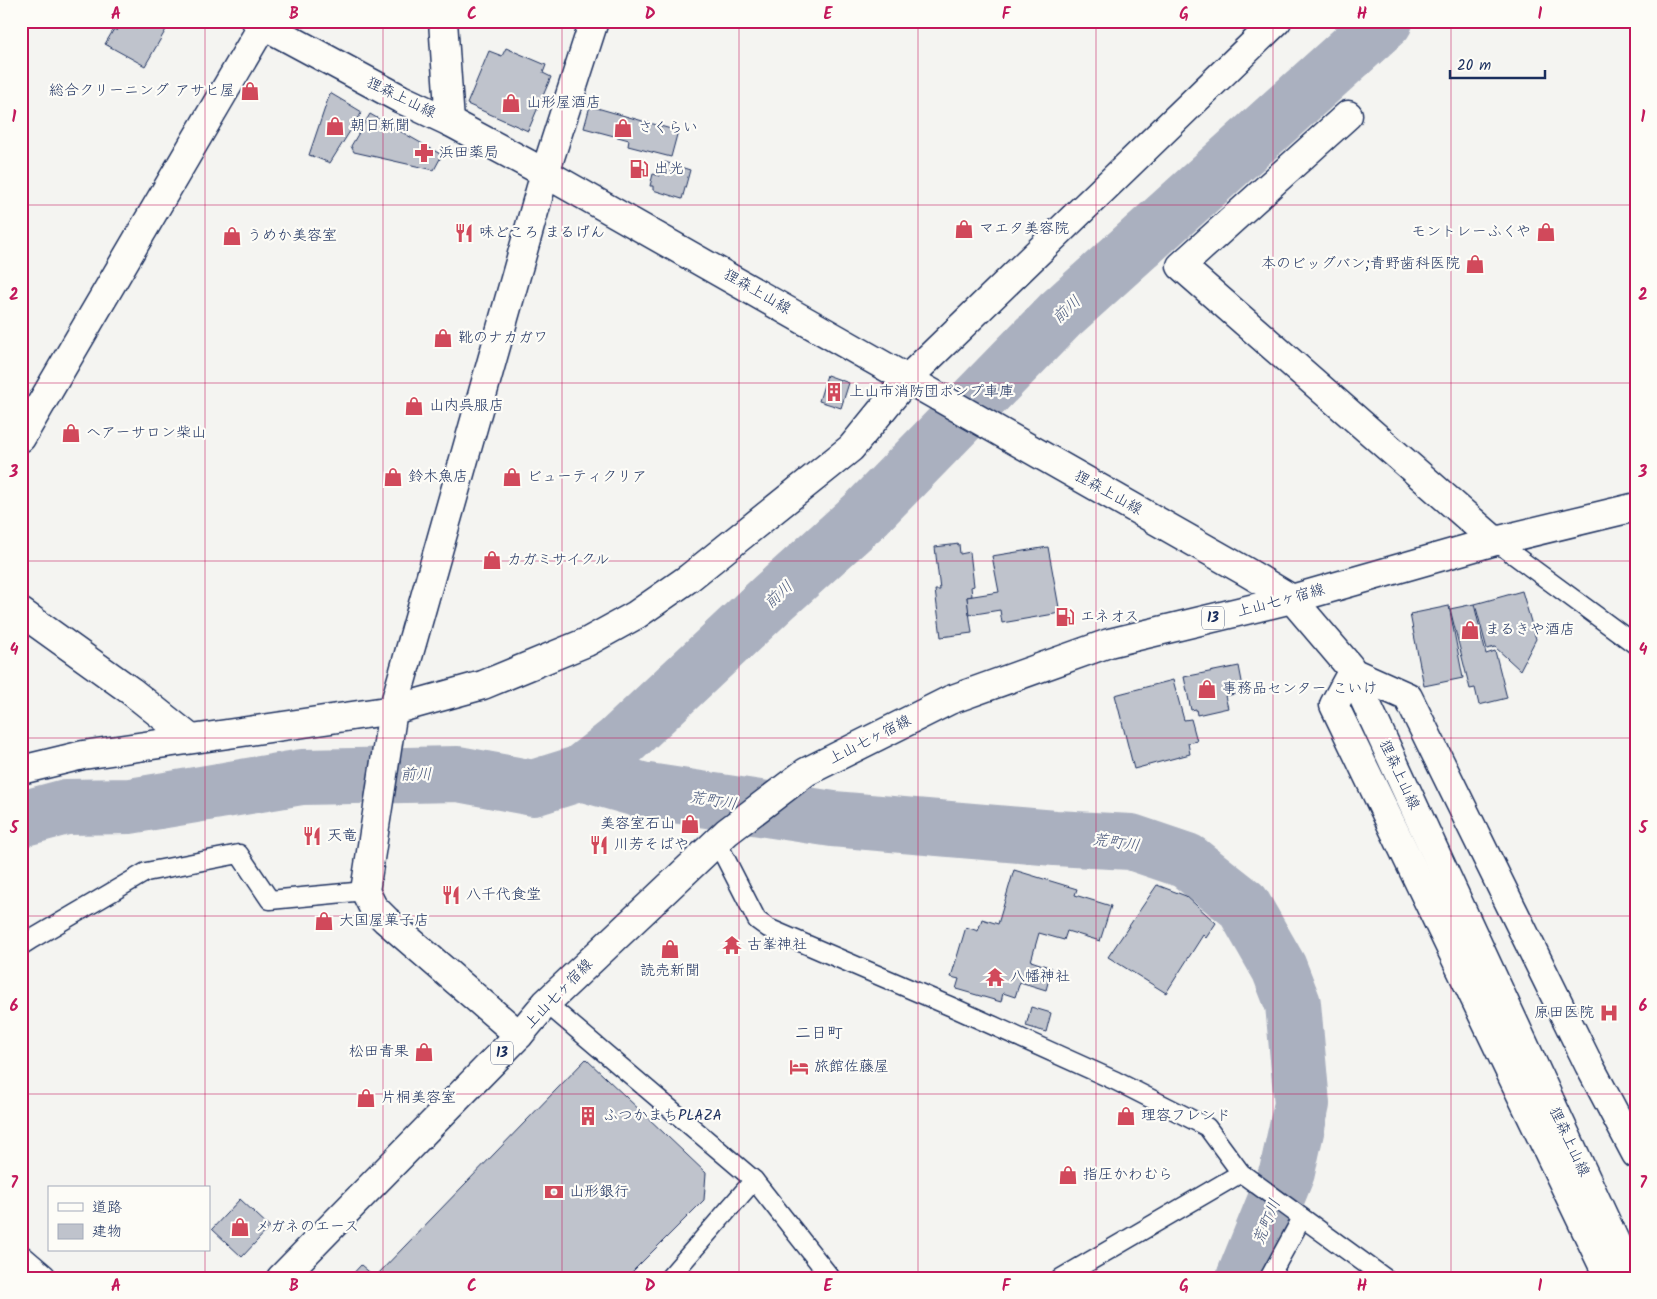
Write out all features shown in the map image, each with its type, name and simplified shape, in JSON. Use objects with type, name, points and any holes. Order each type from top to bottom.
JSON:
[{"type":"street","points":[[443,21],[450,122]]},
{"type":"street","points":[[519,1035],[386,920],[373,907],[365,891],[394,710],[545,172],[594,21]]},
{"type":"street","points":[[21,770],[83,755],[190,738],[394,710],[483,684],[587,642],[636,615],[689,578],[851,448],[914,382],[1277,21]]},
{"type":"street","points":[[21,438],[260,23]]},
{"type":"street","name":"狸森上山線","points":[[260,23],[401,100],[450,122],[545,172],[1292,599],[1349,666],[1632,1278]]},
{"type":"street","points":[[1348,115],[1181,266],[1494,541]]},
{"type":"street","name":"上山七ヶ宿線","points":[[281,1278],[519,1035],[546,1003],[722,837],[806,772],[959,696],[1109,643],[1292,599],[1494,541],[1636,507]]},
{"type":"street","points":[[21,612],[131,691],[190,738]]},
{"type":"street","points":[[1609,1278],[1334,705],[1352,672],[1408,697],[1589,1065],[1636,1154]]},
{"type":"street","points":[[21,1260],[42,1278]]},
{"type":"lane","points":[[1494,541],[1636,644]]},
{"type":"lane","points":[[722,837],[757,920],[768,928],[952,1007],[1116,1081],[1206,1127],[1241,1172],[1386,1278]]},
{"type":"lane","points":[[21,946],[146,872],[238,854],[270,900],[365,891]]},
{"type":"lane","points":[[546,1003],[754,1180],[831,1278]]},
{"type":"lane","points":[[1061,1278],[1241,1172]]},
{"type":"lane","points":[[669,1278],[754,1180]]},
{"type":"lane","points":[[1269,1278],[1302,1218]]},
{"type":"building","points":[[122,21],[171,21],[145,66],[105,44],[114,29],[117,31]]},
{"type":"building","points":[[506,48],[546,65],[543,73],[551,77],[528,131],[467,104],[489,51],[502,56]]},
{"type":"building","points":[[330,93],[362,112],[330,163],[309,155]]},
{"type":"building","points":[[590,106],[678,131],[671,157],[628,146],[629,140],[584,128]]},
{"type":"building","points":[[370,114],[442,155],[434,170],[354,152],[351,146]]},
{"type":"building","points":[[665,162],[690,170],[682,199],[653,190],[653,186],[650,186],[653,174],[660,176]]},
{"type":"building","name":"上山市消防団ポンプ車庫","points":[[827,375],[849,383],[841,408],[819,401]]},
{"type":"building","points":[[959,544],[960,554],[970,552],[974,586],[971,587],[972,596],[967,597],[972,633],[941,637],[935,590],[940,590],[935,547]]},
{"type":"building","points":[[1048,547],[1060,613],[1002,623],[1000,610],[969,615],[967,597],[999,592],[992,556]]},
{"type":"building","points":[[1522,591],[1536,639],[1520,670],[1495,647],[1487,649],[1475,604]]},
{"type":"building","points":[[1474,604],[1486,654],[1495,651],[1507,698],[1479,705],[1475,688],[1470,689],[1450,609]]},
{"type":"building","points":[[1449,606],[1463,678],[1424,686],[1410,614]]},
{"type":"building","points":[[1239,666],[1244,692],[1225,696],[1228,708],[1197,715],[1196,709],[1191,710],[1184,677]]},
{"type":"building","points":[[1173,680],[1184,720],[1191,719],[1197,741],[1188,743],[1190,754],[1134,769],[1115,695]]},
{"type":"building","points":[[1014,870],[1077,889],[1075,895],[1111,906],[1100,941],[1067,931],[1064,940],[1039,933],[1031,961],[1052,968],[1046,990],[1020,982],[1015,997],[1003,993],[1001,1002],[956,989],[959,979],[951,977],[966,927],[978,931],[982,919],[998,924]]},
{"type":"building","points":[[1157,885],[1186,896],[1216,923],[1206,938],[1203,935],[1166,993],[1108,957]]},
{"type":"building","points":[[1031,1007],[1051,1013],[1046,1032],[1026,1026]]},
{"type":"building","name":"ふつかまちPLAZA","points":[[586,1059],[706,1173],[704,1200],[626,1278],[349,1278],[361,1265],[375,1277]]},
{"type":"building","points":[[240,1199],[270,1227],[242,1257],[212,1229]]},
{"type":"waterway","name":"前川","points":[[21,819],[66,807],[130,806],[302,777],[458,774],[533,788],[581,773],[619,743],[773,598],[865,515],[1060,315],[1385,21]]},
{"type":"waterway","name":"荒町川","points":[[581,773],[641,790],[833,819],[1055,838],[1131,842],[1187,861],[1243,905],[1279,968],[1293,1004],[1302,1104],[1287,1172],[1244,1278]]},
{"type":"place","name":"総合クリーニング アサヒ屋","points":[[250,91]]},
{"type":"place","name":"山形屋酒店","points":[[511,103]]},
{"type":"place","name":"朝日新聞","points":[[335,126]]},
{"type":"place","name":"さくらい","points":[[623,128]]},
{"type":"place","name":"浜田薬局","points":[[424,153]]},
{"type":"place","name":"出光","points":[[639,169]]},
{"type":"place","name":"マエタ美容院","points":[[964,229]]},
{"type":"place","name":"モントレーふくや","points":[[1546,232]]},
{"type":"place","name":"味どころ まるげん","points":[[464,233]]},
{"type":"place","name":"うめか美容室","points":[[232,236]]},
{"type":"place","name":"本のビッグバン;青野歯科医院","points":[[1475,264]]},
{"type":"place","name":"靴のナカガワ","points":[[443,338]]},
{"type":"place","name":"上山市消防団ポンプ車庫","points":[[834,392]]},
{"type":"place","name":"山内呉服店","points":[[414,406]]},
{"type":"place","name":"ヘアーサロン柴山","points":[[71,433]]},
{"type":"place","name":"鈴木魚店","points":[[393,477]]},
{"type":"place","name":"ビューティクリア","points":[[512,477]]},
{"type":"place","name":"カガミサイクル","points":[[492,560]]},
{"type":"place","name":"エネオス","points":[[1065,617]]},
{"type":"place","name":"まるきや酒店","points":[[1470,630]]},
{"type":"place","name":"事務品センター こいけ","points":[[1207,689]]},
{"type":"place","name":"美容室石山","points":[[690,824]]},
{"type":"place","name":"天竜","points":[[312,836]]},
{"type":"place","name":"川芳そばや","points":[[599,845]]},
{"type":"place","name":"八千代食堂","points":[[451,895]]},
{"type":"place","name":"大国屋菓子店","points":[[324,921]]},
{"type":"place","name":"古峯神社","points":[[732,945]]},
{"type":"place","name":"読売新聞","points":[[670,949]]},
{"type":"place","name":"八幡神社","points":[[995,977]]},
{"type":"place","name":"原田医院","points":[[1609,1013]]},
{"type":"place","name":"松田青果","points":[[424,1052]]},
{"type":"place","name":"旅館佐藤屋","points":[[799,1067]]},
{"type":"place","name":"片桐美容室","points":[[366,1098]]},
{"type":"place","name":"ふつかまちPLAZA","points":[[588,1116]]},
{"type":"place","name":"理容フレンド","points":[[1126,1116]]},
{"type":"place","name":"指圧かわむら","points":[[1068,1175]]},
{"type":"place","name":"山形銀行","points":[[554,1192]]},
{"type":"place","name":"メガネのエース","points":[[240,1227]]},
{"type":"district","name":"二日町","points":[[819,1033]]}]
